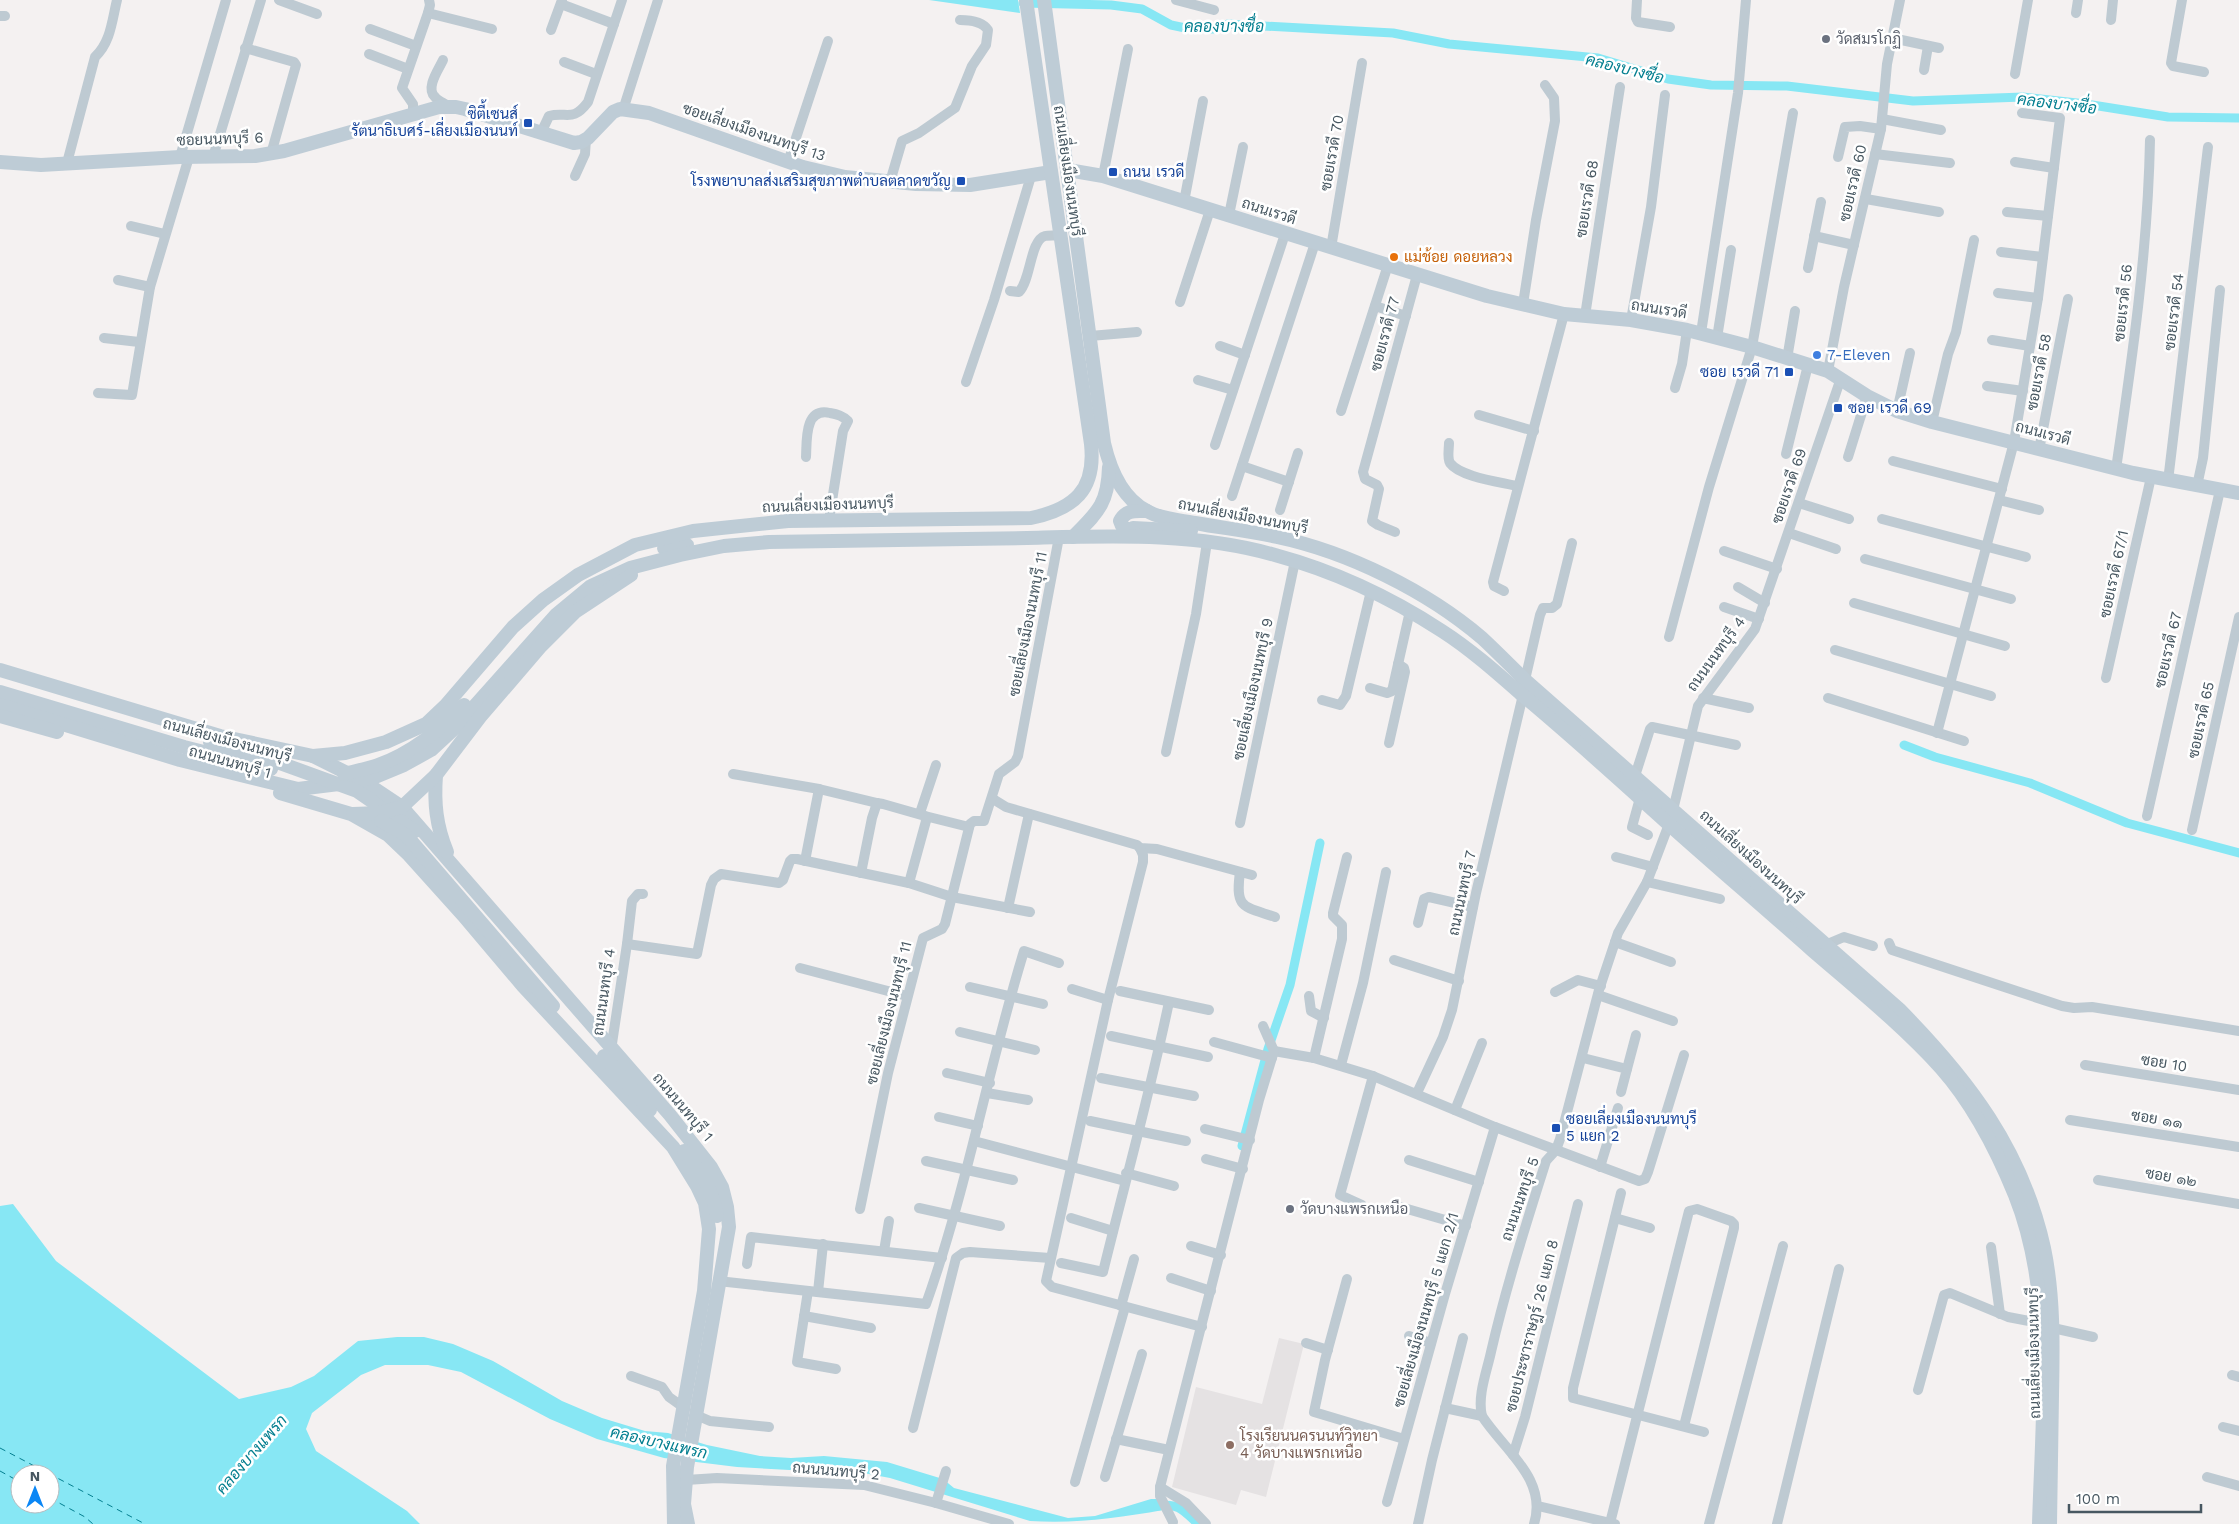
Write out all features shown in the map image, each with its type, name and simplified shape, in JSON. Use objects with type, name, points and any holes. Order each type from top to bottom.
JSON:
[{"type":"main road","name":"ถนนเลี่ยงเมืองนนทบุรี","points":[[312,756],[345,754],[386,742],[426,724],[446,705],[513,627],[543,600],[578,574],[635,546],[680,534],[729,526],[832,526],[1031,518],[1064,508],[1082,493],[1092,472],[1093,459],[1026,0]]},
{"type":"main road","name":"ถนนเลี่ยงเมืองนนทบุรี","points":[[1044,0],[1104,443],[1109,464],[1108,488],[1096,512],[1066,537]]},
{"type":"main road","name":"ซอยนนทบุรี 6","points":[[0,162],[34,164],[185,157],[255,156],[271,154],[448,106],[465,109],[541,134]]},
{"type":"main road","points":[[541,134],[574,143],[586,139],[613,112],[623,110]]},
{"type":"main road","name":"ซอยเลี่ยงเมืองนนทบุรี 13","points":[[623,110],[649,113],[788,162],[833,175],[890,182],[970,185],[1051,172]]},
{"type":"main road","name":"ถนนเรวดี","points":[[1068,170],[1103,176],[1471,291],[1564,314],[1631,320],[1702,333],[1752,347],[1828,371],[1867,396],[1897,411],[1932,422],[2116,469],[2168,481],[2239,493]]},
{"type":"main road","name":"ถนนเลี่ยงเมืองนนทบุรี","points":[[1109,464],[1125,492],[1147,511],[1178,520],[1290,539],[1335,554],[1384,576],[1451,615],[1481,638],[1825,945],[1899,1008],[1952,1065],[1994,1124],[2015,1166],[2035,1216],[2048,1276],[2039,1524]]},
{"type":"main road","points":[[1082,493],[1080,505],[1082,511],[1088,514],[1096,512]]},
{"type":"main road","points":[[1141,537],[1122,526],[1120,521],[1123,515],[1129,512],[1147,511]]},
{"type":"main road","name":"ถนนเลี่ยงเมืองนนทบุรี","points":[[0,705],[180,760],[298,789],[347,783],[375,777],[404,765],[431,750],[457,726],[550,608],[586,581],[630,560],[729,526]]},
{"type":"main road","points":[[664,548],[832,526],[1163,528],[1234,537],[1320,560],[1358,574],[1406,597],[1499,655]]},
{"type":"main road","name":"ถนนเลี่ยงเมืองนนทบุรี","points":[[0,692],[184,747],[294,775],[342,774],[379,765],[402,754],[434,732],[454,716],[556,615],[591,586],[630,568],[724,546],[769,542],[1141,537],[1246,547],[1295,561],[1352,582],[1410,611],[1462,645],[1523,695],[1886,1014],[1940,1068],[1956,1087],[1972,1111],[2001,1163],[2017,1199],[2047,1323],[2050,1524]]},
{"type":"main road","name":"ถนนเลี่ยงเมืองนนทบุรี","points":[[393,805],[440,769],[517,674],[575,612],[625,578],[656,561]]},
{"type":"main road","name":"ถนนนนทบุรี 1","points":[[0,670],[220,736],[312,756],[363,781],[393,805],[452,863],[694,1145],[711,1167],[722,1187],[729,1227],[696,1415],[686,1431],[673,1466],[674,1524]]},
{"type":"main road","points":[[0,679],[263,757],[357,791],[412,827],[657,1124],[702,1173],[714,1198],[719,1230],[718,1281]]},
{"type":"main road","name":"ถนนนนทบุรี 1","points":[[0,716],[351,814],[388,835],[430,878],[523,986],[657,1124],[697,1186],[705,1203],[710,1229],[704,1291],[683,1407],[686,1431],[687,1474],[684,1504],[688,1524]]},
{"type":"main road","points":[[426,724],[412,741],[412,754],[420,763],[440,769],[434,802],[442,839],[452,863]]},
{"type":"main road","name":"ถนนนนทบุรี 1","points":[[409,732],[383,753],[393,805],[393,826],[420,860],[430,878]]},
{"type":"main road","points":[[210,775],[224,773],[233,762],[232,752],[220,736]]},
{"type":"main road","points":[[298,789],[354,806],[406,835],[657,1124]]},
{"type":"main road","points":[[351,814],[379,813],[393,805]]},
{"type":"street","points":[[67,163],[95,57],[106,44],[110,35],[117,0]]},
{"type":"street","points":[[98,393],[132,395],[139,342],[150,287],[226,0]]},
{"type":"street","points":[[213,157],[261,0]]},
{"type":"street","points":[[279,0],[316,14]]},
{"type":"street","points":[[413,114],[413,104],[402,91],[428,13],[429,0]]},
{"type":"street","points":[[541,134],[549,116],[556,114],[564,117],[582,110],[588,102],[622,0]]},
{"type":"street","points":[[623,110],[658,0]]},
{"type":"street","points":[[1176,0],[1214,10]]},
{"type":"street","points":[[1637,0],[1636,18],[1638,22],[1670,27]]},
{"type":"street","points":[[1702,333],[1738,93],[1746,0]]},
{"type":"street","name":"ซอยเรวดี 60","points":[[1828,371],[1840,304],[1866,199],[1881,124],[1892,38],[1900,0]]},
{"type":"street","points":[[2015,74],[2028,0]]},
{"type":"street","points":[[2076,13],[2078,0]]},
{"type":"street","points":[[2111,20],[2113,0]]},
{"type":"street","points":[[2182,0],[2171,63],[2173,66],[2204,72]]},
{"type":"street","points":[[551,30],[562,2],[614,24]]},
{"type":"street","points":[[428,13],[492,29]]},
{"type":"street","points":[[890,182],[902,141],[905,137],[918,134],[955,108],[972,66],[986,45],[988,30],[985,26],[971,20],[960,20]]},
{"type":"street","points":[[370,29],[416,46]]},
{"type":"street","points":[[1892,38],[1939,48]]},
{"type":"street","points":[[788,162],[828,41]]},
{"type":"street","points":[[1924,70],[1928,46]]},
{"type":"street","points":[[245,48],[294,62],[296,65],[271,154]]},
{"type":"street","points":[[1103,176],[1128,50]]},
{"type":"street","points":[[369,54],[408,69]]},
{"type":"street","points":[[443,60],[431,85],[431,92],[448,106]]},
{"type":"street","points":[[564,62],[596,74]]},
{"type":"street","name":"ซอยเรวดี 70","points":[[1331,248],[1362,63]]},
{"type":"street","points":[[1523,304],[1536,220],[1555,121],[1554,98],[1546,85]]},
{"type":"street","name":"ซอยเรวดี 68","points":[[1585,316],[1620,87]]},
{"type":"street","points":[[1631,320],[1651,207],[1665,95]]},
{"type":"street","points":[[1184,202],[1203,101]]},
{"type":"street","points":[[1937,733],[2014,442],[2038,298],[2060,118],[2022,112]]},
{"type":"street","points":[[1669,637],[1709,487],[1752,347],[1793,113]]},
{"type":"street","points":[[1838,157],[1845,127],[1881,124],[1941,130]]},
{"type":"street","points":[[575,176],[585,154],[586,139]]},
{"type":"street","name":"ซอยเรวดี 56","points":[[2116,469],[2137,326],[2148,195],[2150,140]]},
{"type":"street","points":[[1229,215],[1243,147]]},
{"type":"street","name":"ซอยเรวดี 54","points":[[2168,481],[2208,147]]},
{"type":"street","points":[[1875,154],[1950,163]]},
{"type":"street","points":[[2015,162],[2054,168]]},
{"type":"street","points":[[966,382],[994,300],[1031,176]]},
{"type":"street","points":[[1866,199],[1939,212]]},
{"type":"street","points":[[1808,268],[1821,202]]},
{"type":"street","points":[[1180,302],[1210,210]]},
{"type":"street","points":[[2007,212],[2048,216]]},
{"type":"street","points":[[131,226],[165,234]]},
{"type":"street","points":[[1215,445],[1285,234]]},
{"type":"street","points":[[1010,291],[1019,292],[1024,287],[1034,249],[1040,239],[1044,236],[1060,235]]},
{"type":"street","points":[[1814,236],[1854,245]]},
{"type":"street","points":[[1932,422],[1948,354],[1956,332],[1974,240]]},
{"type":"street","points":[[1232,496],[1314,243]]},
{"type":"street","points":[[1717,338],[1731,250]]},
{"type":"street","points":[[2001,252],[2043,257]]},
{"type":"street","points":[[1341,411],[1388,266]]},
{"type":"street","name":"ซอยเรวดี 77","points":[[1395,532],[1372,521],[1379,488],[1377,485],[1366,481],[1363,474],[1417,275]]},
{"type":"street","points":[[118,280],[150,287]]},
{"type":"street","points":[[2197,486],[2203,458],[2220,290]]},
{"type":"street","points":[[1998,293],[2038,298]]},
{"type":"street","name":"ซอยเรวดี 58","points":[[2039,450],[2068,299]]},
{"type":"street","points":[[1375,306],[1406,316]]},
{"type":"street","points":[[1787,358],[1795,311]]},
{"type":"street","points":[[1504,591],[1494,586],[1493,582],[1564,314]]},
{"type":"street","points":[[1675,388],[1682,364],[1687,330]]},
{"type":"street","points":[[1090,336],[1137,332]]},
{"type":"street","points":[[104,338],[139,342]]},
{"type":"street","points":[[1992,340],[2030,346]]},
{"type":"street","points":[[1220,346],[1245,355]]},
{"type":"street","points":[[1897,411],[1910,353]]},
{"type":"street","points":[[1786,454],[1808,364]]},
{"type":"street","name":"ซอยเรวดี 69","points":[[1765,603],[1841,378]]},
{"type":"street","points":[[1198,380],[1233,390]]},
{"type":"street","points":[[1987,386],[2023,391]]},
{"type":"street","points":[[1848,456],[1867,396]]},
{"type":"street","points":[[806,457],[809,422],[815,415],[824,412],[844,417],[848,421],[843,430],[832,526]]},
{"type":"street","points":[[1479,416],[1534,431]]},
{"type":"street","points":[[1449,443],[1450,463],[1465,474],[1517,486]]},
{"type":"street","points":[[1280,510],[1298,453]]},
{"type":"street","points":[[1893,461],[2002,488]]},
{"type":"street","points":[[1242,466],[1289,482]]},
{"type":"street","name":"ซอยเรวดี 67/1","points":[[2106,678],[2151,477]]},
{"type":"street","name":"ซอยเรวดี 67","points":[[2147,816],[2220,490]]},
{"type":"street","points":[[1999,500],[2039,510]]},
{"type":"street","points":[[1799,503],[1850,519]]},
{"type":"street","points":[[1882,519],[2026,557]]},
{"type":"street","points":[[1789,533],[1836,549]]},
{"type":"street","name":"ซอยเลี่ยงเมืองนนทบุรี 11","points":[[860,1209],[888,1073],[923,938],[942,929],[946,924],[969,827],[972,821],[984,820],[993,800],[994,786],[999,774],[1015,762],[1018,756],[1066,537]]},
{"type":"street","points":[[1166,752],[1196,614],[1206,542]]},
{"type":"street","points":[[1526,680],[1541,612],[1557,604],[1572,543]]},
{"type":"street","points":[[1724,551],[1777,569]]},
{"type":"street","points":[[1865,559],[2011,599]]},
{"type":"street","name":"ซอยเลี่ยงเมืองนนทบุรี 9","points":[[1240,823],[1295,561]]},
{"type":"street","points":[[1738,586],[1765,603]]},
{"type":"street","points":[[1322,700],[1340,705],[1346,696],[1371,591]]},
{"type":"street","name":"ถนนนนทบุรี 4","points":[[1673,810],[1697,709],[1716,680],[1728,668],[1753,634],[1765,603]]},
{"type":"street","points":[[1854,603],[2006,646]]},
{"type":"street","points":[[1724,607],[1759,619]]},
{"type":"street","points":[[1370,688],[1390,693],[1410,611]]},
{"type":"street","name":"ซอยเรวดี 65","points":[[2192,830],[2239,617]]},
{"type":"street","points":[[1835,650],[1992,696]]},
{"type":"street","points":[[1389,743],[1405,672],[1404,668],[1398,664]]},
{"type":"street","name":"ถนนนนทบุรี 7","points":[[1417,1093],[1446,1030],[1459,982],[1473,907],[1523,695]]},
{"type":"street","points":[[1703,698],[1749,708]]},
{"type":"street","points":[[1828,698],[1964,741]]},
{"type":"street","points":[[1635,776],[1652,727],[1736,745]]},
{"type":"street","points":[[922,815],[936,765]]},
{"type":"street","points":[[733,774],[819,789],[969,827]]},
{"type":"street","points":[[819,789],[805,860],[909,884],[952,897],[1030,912]]},
{"type":"street","points":[[1640,798],[1632,827],[1648,834]]},
{"type":"street","points":[[993,800],[996,803],[1028,814],[1137,845],[1143,855],[1143,862],[1108,1000],[1046,1281],[1048,1284],[1202,1327]]},
{"type":"street","points":[[861,873],[872,818],[877,803]]},
{"type":"street","points":[[1008,908],[1028,814]]},
{"type":"street","points":[[909,884],[926,820],[922,815]]},
{"type":"street","name":"ถนนนนทบุรี 5","points":[[1482,1416],[1482,1389],[1504,1294],[1546,1161],[1556,1150],[1583,1058],[1599,990],[1620,927],[1647,882],[1669,824]]},
{"type":"street","points":[[1140,848],[1157,849],[1252,875]]},
{"type":"street","points":[[1314,1058],[1342,939],[1342,925],[1333,916],[1333,913],[1347,857]]},
{"type":"street","points":[[1616,857],[1653,867]]},
{"type":"street","name":"ถนนนนทบุรี 4","points":[[611,1050],[626,944],[697,954],[711,885],[714,879],[721,874],[778,883],[783,880],[792,859],[805,860]]},
{"type":"street","points":[[1240,872],[1237,894],[1241,903],[1247,908],[1275,917]]},
{"type":"street","points":[[1341,1065],[1363,983],[1386,872]]},
{"type":"street","points":[[1647,882],[1720,899]]},
{"type":"street","points":[[626,944],[632,901],[638,894],[643,894]]},
{"type":"street","points":[[1418,923],[1424,899],[1429,897],[1473,907]]},
{"type":"street","points":[[1825,945],[1844,937],[1873,946]]},
{"type":"street","points":[[1615,942],[1671,962]]},
{"type":"street","points":[[1889,943],[1892,950],[2062,1006],[2074,1008],[2092,1007],[2239,1031]]},
{"type":"street","points":[[718,1281],[926,1304],[954,1217],[1010,996],[1024,951],[1059,963]]},
{"type":"street","points":[[1394,960],[1459,982]]},
{"type":"street","points":[[800,968],[907,996]]},
{"type":"street","points":[[1555,992],[1578,980],[1673,1021]]},
{"type":"street","points":[[970,987],[1043,1004]]},
{"type":"street","points":[[1072,989],[1108,1000]]},
{"type":"street","points":[[1120,991],[1209,1010]]},
{"type":"street","points":[[1309,996],[1311,1011],[1324,1018]]},
{"type":"street","points":[[1061,1263],[1103,1272],[1126,1177],[1151,1087],[1169,1002]]},
{"type":"street","points":[[1173,1522],[1160,1491],[1202,1327],[1207,1289],[1238,1168],[1243,1138],[1267,1055],[1263,1026]]},
{"type":"street","points":[[960,1032],[1035,1050]]},
{"type":"street","points":[[1621,1092],[1636,1035]]},
{"type":"street","points":[[1111,1036],[1208,1057]]},
{"type":"street","points":[[1214,1042],[1267,1055],[1314,1058],[1341,1065],[1417,1093],[1495,1127],[1639,1181],[1645,1179],[1684,1054]]},
{"type":"street","points":[[1455,1110],[1482,1043]]},
{"type":"street","points":[[1583,1058],[1626,1069]]},
{"type":"street","name":"ซอย 10","points":[[2085,1065],[2239,1090]]},
{"type":"street","points":[[947,1073],[1028,1100]]},
{"type":"street","points":[[1362,1204],[1340,1195],[1373,1076]]},
{"type":"street","points":[[1101,1078],[1194,1096]]},
{"type":"street","points":[[1600,1166],[1618,1108]]},
{"type":"street","points":[[939,1117],[978,1126]]},
{"type":"street","name":"ซอย ๑๑","points":[[2070,1120],[2239,1147]]},
{"type":"street","points":[[1090,1121],[1186,1141]]},
{"type":"street","name":"ซอยเลี่ยงเมืองนนทบุรี 5 แยก 2/1","points":[[1388,1502],[1431,1343],[1495,1127]]},
{"type":"street","points":[[1205,1129],[1243,1138]]},
{"type":"street","points":[[974,1141],[1071,1168],[1174,1186]]},
{"type":"street","points":[[1206,1159],[1238,1168]]},
{"type":"street","points":[[1409,1160],[1479,1182]]},
{"type":"street","points":[[926,1161],[1013,1180]]},
{"type":"street","name":"ซอย ๑๒","points":[[2098,1180],[2239,1204]]},
{"type":"street","points":[[1621,1193],[1573,1388],[1573,1398],[1704,1432]]},
{"type":"street","name":"ซอยประชาราษฎร์ 26 แยก 8","points":[[1513,1455],[1525,1417],[1578,1204]]},
{"type":"street","points":[[1397,1206],[1466,1226]]},
{"type":"street","points":[[919,1208],[1000,1226]]},
{"type":"street","points":[[1538,1506],[1612,1523],[1689,1211],[1697,1209],[1731,1221],[1734,1224],[1734,1228],[1684,1426]]},
{"type":"street","points":[[1071,1218],[1113,1231]]},
{"type":"street","points":[[1615,1218],[1650,1228]]},
{"type":"street","points":[[884,1250],[888,1221]]},
{"type":"street","points":[[747,1264],[751,1236],[942,1258]]},
{"type":"street","points":[[823,1244],[813,1292],[804,1316],[797,1362],[836,1370]]},
{"type":"street","points":[[1190,1246],[1216,1254]]},
{"type":"street","points":[[1709,1524],[1783,1246]]},
{"type":"street","points":[[1991,1247],[2000,1314]]},
{"type":"street","points":[[913,1428],[956,1258],[970,1252],[1050,1258]]},
{"type":"street","points":[[1075,1482],[1134,1260]]},
{"type":"street","points":[[1777,1524],[1839,1269]]},
{"type":"street","points":[[1171,1278],[1207,1289]]},
{"type":"street","points":[[1347,1279],[1314,1412],[1404,1439]]},
{"type":"street","points":[[1918,1390],[1944,1295],[1950,1293],[2000,1314],[2020,1320],[2047,1323],[2093,1337]]},
{"type":"street","points":[[804,1316],[871,1328]]},
{"type":"street","points":[[1409,1336],[1431,1343]]},
{"type":"street","points":[[1418,1524],[1463,1338]]},
{"type":"street","points":[[1306,1343],[1328,1350]]},
{"type":"street","points":[[1105,1477],[1142,1354]]},
{"type":"street","points":[[631,1376],[662,1387],[670,1397],[683,1407]]},
{"type":"street","points":[[1445,1408],[1482,1416],[1513,1455],[1535,1488],[1538,1506],[1534,1524]]},
{"type":"street","points":[[696,1415],[710,1421],[769,1427]]},
{"type":"street","points":[[2223,1427],[2239,1431]]},
{"type":"street","points":[[1116,1439],[1169,1450]]},
{"type":"street","name":"ถนนนนทบุรี 2","points":[[687,1474],[717,1478],[864,1485],[936,1500],[1009,1524]]},
{"type":"street","points":[[936,1500],[945,1474]]},
{"type":"street","points":[[2207,1477],[2239,1486]]},
{"type":"street","points":[[1160,1491],[1186,1503],[1206,1524]]},
{"type":"shaded area","name":"โรงเรียนนครนนท์วิทยา 4 วัดบางแพรกเหนือ","points":[[1279,1338],[1304,1344],[1266,1497],[1241,1490],[1236,1505],[1172,1487],[1196,1387],[1262,1404]]},
{"type":"water","points":[[929,0],[1018,0],[1020,13]]},
{"type":"water","points":[[13,1204],[56,1261],[239,1399],[291,1387],[314,1376],[358,1341],[397,1337],[424,1337],[453,1344],[493,1361],[562,1401],[602,1418],[645,1431],[668,1433],[707,1445],[760,1456],[791,1458],[824,1456],[887,1462],[943,1479],[954,1488],[1068,1518],[1095,1516],[1151,1499],[1159,1499],[1163,1510],[1097,1520],[1064,1522],[1030,1521],[890,1478],[853,1471],[826,1472],[737,1467],[664,1458],[597,1439],[550,1419],[461,1372],[428,1365],[385,1365],[361,1375],[312,1413],[306,1429],[316,1451],[407,1511],[420,1524],[0,1524],[0,1206]]},
{"type":"waterway","name":"คลองบางซื่อ","points":[[1023,3],[1111,5],[1142,9],[1171,25],[1190,29],[1215,29],[1228,24],[1393,33],[1449,44],[1598,58],[1668,79],[1711,85],[1787,86],[1913,101],[2023,97],[2086,104],[2168,117],[2239,118]]},
{"type":"waterway","points":[[1904,745],[1935,757],[2030,783],[2127,823],[2239,853]]},
{"type":"waterway","points":[[1242,1146],[1268,1049],[1290,985],[1320,843]]},
{"type":"waterway","name":"คลองบางแพรก","points":[[1158,1506],[1176,1507],[1198,1524]]},
{"type":"ferry route","points":[[0,1448],[145,1524]]},
{"type":"ferry route","points":[[0,1471],[10,1476]]},
{"type":"ferry route","points":[[60,1503],[85,1517],[93,1524]]},
{"type":"place","name":"วัดสมรโกฏิ","points":[[1826,39]]},
{"type":"place","name":"ซิตี้เซนส์ รัตนาธิเบศร์-เลี่ยงเมืองนนท์","points":[[528,123]]},
{"type":"place","name":"ถนน เรวดี","points":[[1113,172]]},
{"type":"place","name":"โรงพยาบาลส่งเสริมสุขภาพตำบลตลาดขวัญ","points":[[961,181]]},
{"type":"place","name":"แม่ช้อย ดอยหลวง","points":[[1394,257]]},
{"type":"place","name":"7-Eleven","points":[[1817,355]]},
{"type":"place","name":"ซอย เรวดี 71","points":[[1789,372]]},
{"type":"place","name":"ซอย เรวดี 69","points":[[1838,408]]},
{"type":"place","name":"ซอยเลี่ยงเมืองนนทบุรี 5 แยก 2","points":[[1556,1128]]},
{"type":"place","name":"วัดบางแพรกเหนือ","points":[[1290,1209]]},
{"type":"place","name":"โรงเรียนนครนนท์วิทยา 4 วัดบางแพรกเหนือ","points":[[1230,1445]]}]
